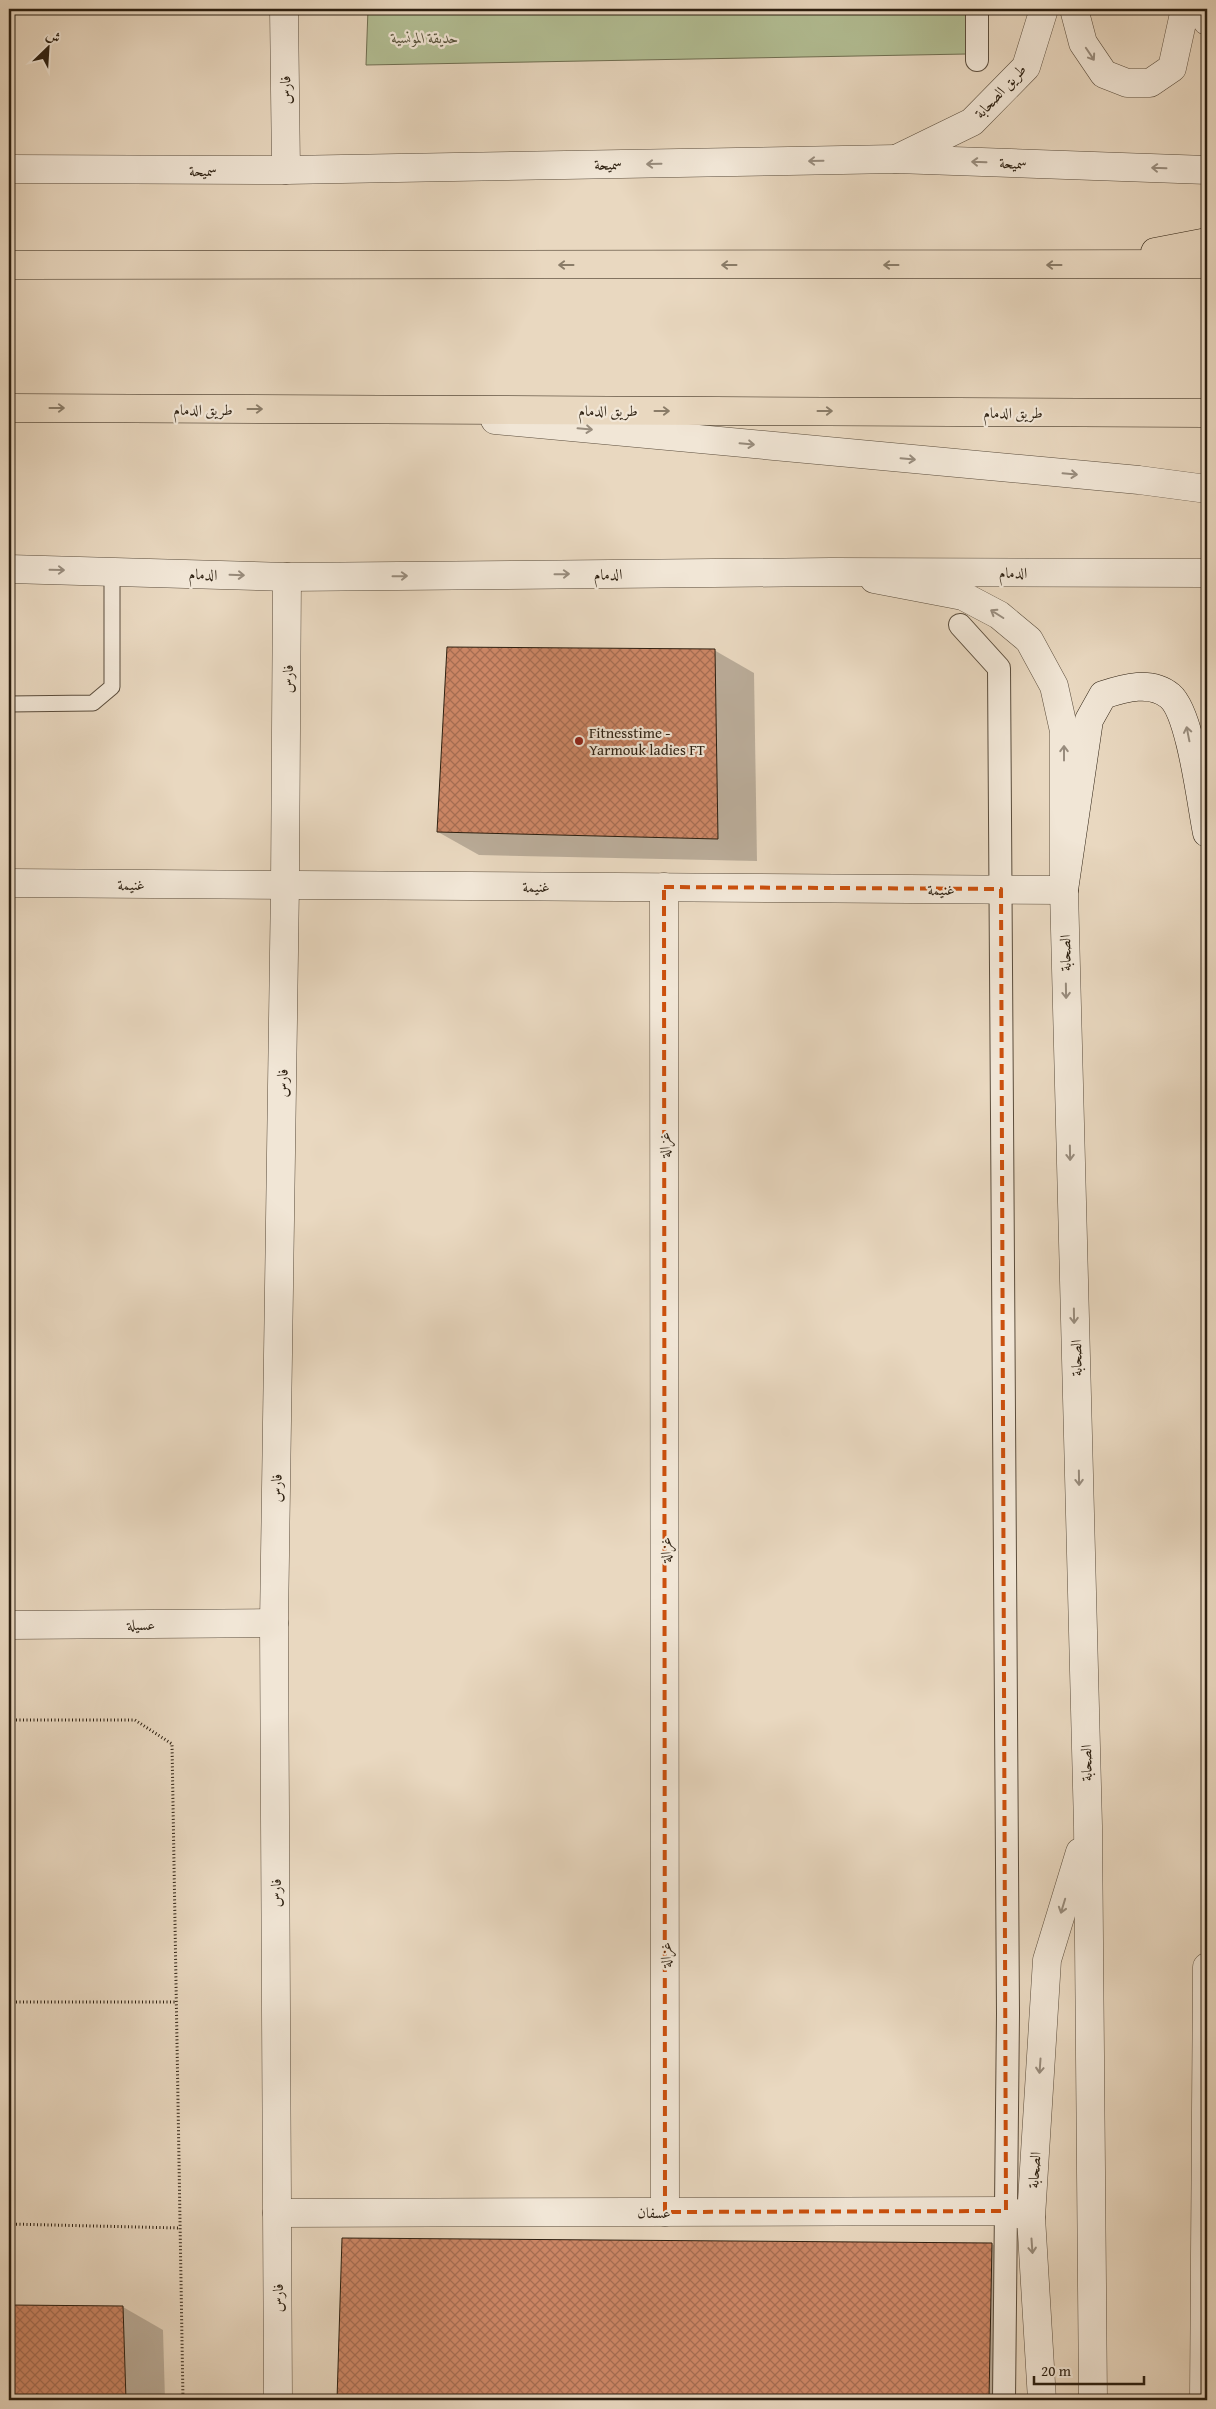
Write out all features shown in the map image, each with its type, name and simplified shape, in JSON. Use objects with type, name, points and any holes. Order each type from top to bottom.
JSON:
[{"type":"highway","points":[[1085,265],[1207,242]]},
{"type":"highway","points":[[9,265],[1207,264]]},
{"type":"highway","name":"طريق الدمام","points":[[9,408],[1207,413]]},
{"type":"street","name":"فارس","points":[[284,9],[286,170]]},
{"type":"street","points":[[977,9],[977,60]]},
{"type":"street","name":"طريق الصحابة","points":[[896,159],[972,122],[1026,67],[1044,9]]},
{"type":"street","points":[[1074,9],[1083,43],[1104,74],[1127,83],[1150,83],[1172,68],[1186,9]]},
{"type":"street","points":[[1204,9],[1207,21]]},
{"type":"street","name":"سميحة","points":[[9,169],[286,170],[896,159],[1207,170]]},
{"type":"street","points":[[379,410],[1139,480],[1207,489]]},
{"type":"street","name":"الدمام","points":[[9,569],[287,577],[831,572],[1207,573]]},
{"type":"street","points":[[831,572],[963,596],[1000,615],[1029,640],[1054,686],[1064,731],[1064,890]]},
{"type":"street","name":"فارس","points":[[278,2400],[274,1623],[285,885],[287,577]]},
{"type":"street","points":[[960,625],[998,668],[1008,2003],[1018,2214],[1004,2400]]},
{"type":"street","points":[[1064,890],[1088,720],[1103,695],[1127,688],[1148,687],[1170,696],[1184,718],[1207,834]]},
{"type":"street","name":"غنيمة","points":[[9,883],[1064,890]]},
{"type":"street","name":"غزالة","points":[[664,887],[666,2212]]},
{"type":"street","name":"الصحابة","points":[[1064,890],[1088,1826],[1092,2400]]},
{"type":"street","name":"عسيلة","points":[[9,1625],[274,1623]]},
{"type":"street","name":"الصحابة","points":[[1042,2400],[1018,2214],[1047,1960],[1088,1826]]},
{"type":"street","points":[[1204,2400],[1207,1967]]},
{"type":"street","name":"عسفان","points":[[277,2213],[666,2212],[1018,2214]]},
{"type":"lane","points":[[9,704],[92,703],[112,687],[112,572]]},
{"type":"path","points":[[9,1720],[135,1720],[172,1744],[183,2400]]},
{"type":"path","points":[[9,2002],[176,2002]]},
{"type":"path","points":[[9,2224],[180,2228]]},
{"type":"highlighted area","points":[[664,887],[1001,889],[1006,2211],[665,2212]]},
{"type":"green space","name":"حديقة المونسية","points":[[368,9],[968,9],[967,54],[366,65]]},
{"type":"building","name":"Fitnesstime - Yarmouk ladies FT","points":[[447,647],[715,649],[718,839],[437,832]]},
{"type":"building","points":[[342,2238],[992,2243],[989,2400],[337,2400]]},
{"type":"building","points":[[9,2305],[123,2306],[126,2400],[76,2400],[36,2394],[30,2400],[9,2400]]},
{"type":"place","name":"Fitnesstime - Yarmouk ladies FT","points":[[579,741]]}]
